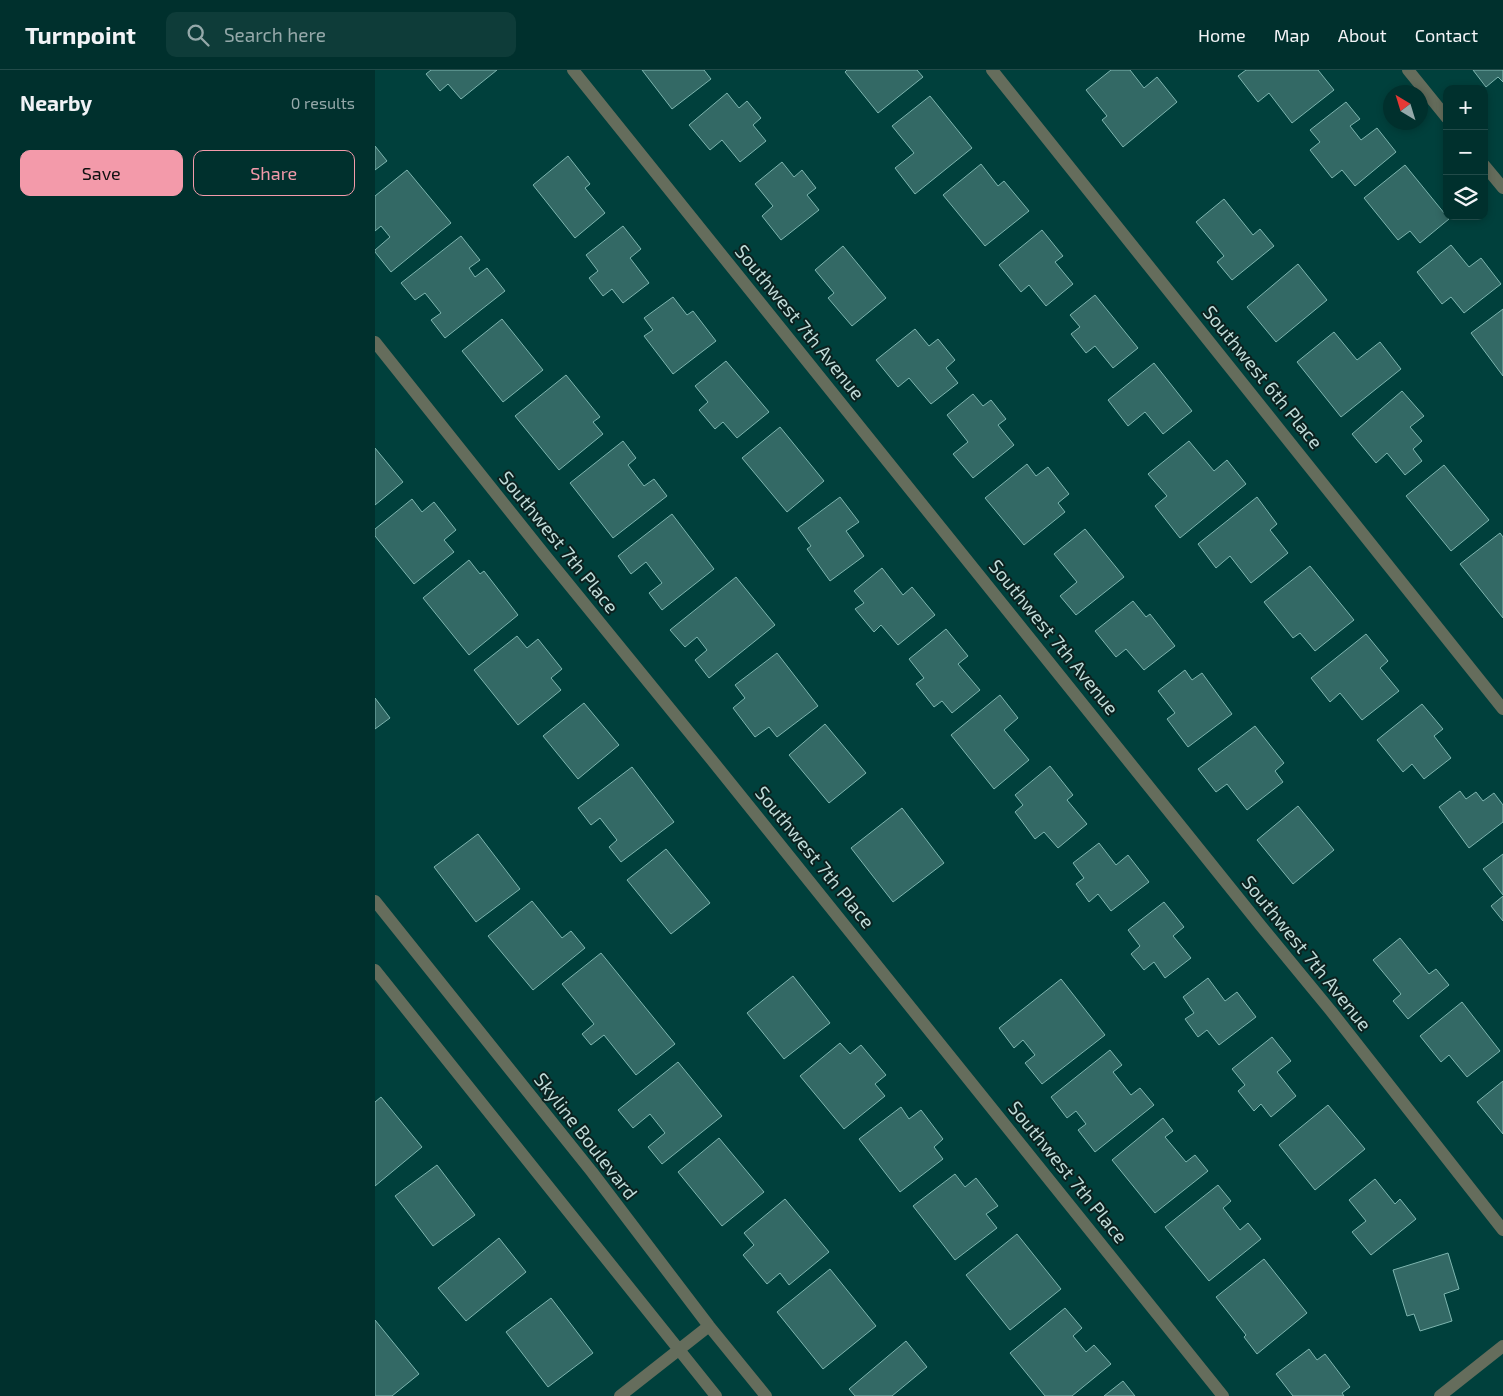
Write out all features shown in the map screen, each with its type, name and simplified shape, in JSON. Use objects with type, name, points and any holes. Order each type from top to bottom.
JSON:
[{"type":"street","name":"Southwest 7th Avenue","points":[[573,70],[1337,1018],[1503,1230]]},
{"type":"street","name":"Southwest 6th Place","points":[[992,70],[1503,709]]},
{"type":"street","points":[[1409,70],[1443,113]]},
{"type":"street","points":[[1488,169],[1503,188]]},
{"type":"street","name":"Southwest 7th Place","points":[[375,342],[1223,1396]]},
{"type":"street","name":"Skyline Boulevard","points":[[375,901],[592,1172],[709,1326],[766,1396]]},
{"type":"street","points":[[375,970],[716,1396]]},
{"type":"street","points":[[620,1396],[709,1326]]},
{"type":"street","points":[[1441,1396],[1503,1346]]},
{"type":"building","points":[[431,70],[497,70],[461,99],[448,84],[440,91],[426,74]]},
{"type":"building","points":[[642,70],[704,70],[711,79],[672,109]]},
{"type":"building","points":[[847,70],[917,70],[923,77],[878,113],[845,72]]},
{"type":"building","points":[[1111,70],[1130,70],[1144,88],[1157,77],[1177,102],[1123,147],[1102,120],[1107,116],[1086,90]]},
{"type":"building","points":[[1246,70],[1318,70],[1334,90],[1292,123],[1269,93],[1258,102],[1238,76]]},
{"type":"building","points":[[1473,70],[1503,70],[1503,82],[1498,77],[1488,85],[1484,85]]},
{"type":"building","points":[[727,93],[739,108],[747,101],[761,118],[753,125],[766,141],[740,162],[722,140],[710,150],[689,125]]},
{"type":"building","points":[[930,96],[972,148],[915,194],[895,168],[914,153],[892,126]]},
{"type":"building","points":[[1346,102],[1360,119],[1350,126],[1361,140],[1377,128],[1396,152],[1355,186],[1342,170],[1332,178],[1310,150],[1320,142],[1310,130]]},
{"type":"building","points":[[375,146],[387,161],[375,170]]},
{"type":"building","points":[[568,156],[590,184],[585,188],[605,213],[575,238],[533,185]]},
{"type":"building","points":[[782,162],[794,177],[802,170],[816,188],[807,195],[819,210],[781,240],[762,216],[773,206],[755,184]]},
{"type":"building","points":[[981,164],[998,186],[1004,181],[1029,211],[985,246],[943,195]]},
{"type":"building","points":[[1405,165],[1443,212],[1443,220],[1448,220],[1420,243],[1410,231],[1398,240],[1364,198]]},
{"type":"building","points":[[407,170],[451,223],[391,272],[375,252],[390,237],[381,226],[375,231],[375,196]]},
{"type":"building","points":[[1224,199],[1253,235],[1260,229],[1274,246],[1232,280],[1217,262],[1224,256],[1196,222]]},
{"type":"building","points":[[623,226],[641,249],[630,258],[649,283],[623,303],[612,289],[603,296],[589,278],[598,271],[586,255]]},
{"type":"building","points":[[1042,230],[1063,256],[1055,262],[1073,284],[1046,306],[1029,285],[1021,292],[999,265]]},
{"type":"building","points":[[461,236],[480,260],[469,268],[475,277],[487,268],[505,291],[445,338],[431,320],[441,313],[425,293],[415,300],[401,283]]},
{"type":"building","points":[[1451,245],[1469,267],[1481,258],[1501,284],[1464,313],[1451,297],[1442,304],[1417,272]]},
{"type":"building","points":[[843,246],[886,298],[852,326],[828,298],[834,293],[815,270]]},
{"type":"building","points":[[1298,264],[1327,300],[1276,342],[1247,307]]},
{"type":"building","points":[[1095,295],[1138,348],[1113,368],[1095,346],[1086,353],[1071,334],[1080,327],[1070,315]]},
{"type":"building","points":[[673,297],[687,315],[693,311],[716,341],[673,374],[644,336],[653,330],[644,318]]},
{"type":"building","points":[[1503,309],[1503,376],[1471,333]]},
{"type":"building","points":[[502,319],[543,370],[503,402],[462,351]]},
{"type":"building","points":[[915,329],[929,346],[938,339],[955,360],[946,368],[958,383],[931,404],[909,378],[898,387],[876,360]]},
{"type":"building","points":[[1334,332],[1357,360],[1380,342],[1401,369],[1341,417],[1297,362]]},
{"type":"building","points":[[726,361],[769,412],[737,438],[723,422],[715,429],[699,410],[708,402],[695,386]]},
{"type":"building","points":[[1154,363],[1192,411],[1163,434],[1145,412],[1128,426],[1108,400]]},
{"type":"building","points":[[566,375],[600,417],[593,422],[603,434],[559,470],[515,416]]},
{"type":"building","points":[[1402,391],[1424,416],[1410,427],[1422,441],[1413,449],[1422,461],[1405,475],[1387,453],[1376,463],[1352,434]]},
{"type":"building","points":[[973,394],[983,406],[991,400],[1006,419],[998,425],[1014,445],[973,478],[953,454],[968,442],[947,415]]},
{"type":"building","points":[[780,427],[824,481],[787,512],[742,458]]},
{"type":"building","points":[[623,441],[636,458],[628,465],[644,486],[654,479],[667,496],[613,538],[570,483]]},
{"type":"building","points":[[1189,441],[1214,471],[1227,460],[1246,484],[1180,538],[1155,506],[1167,496],[1148,474]]},
{"type":"building","points":[[375,448],[403,482],[375,505]]},
{"type":"building","points":[[1027,464],[1036,476],[1048,467],[1069,494],[1058,503],[1065,512],[1024,545],[985,498]]},
{"type":"building","points":[[1444,465],[1489,520],[1451,551],[1406,496]]},
{"type":"building","points":[[840,497],[859,522],[846,531],[864,556],[830,581],[807,549],[811,546],[798,528]]},
{"type":"building","points":[[1257,497],[1277,524],[1270,530],[1288,553],[1251,583],[1230,556],[1216,568],[1198,544]]},
{"type":"building","points":[[412,499],[422,512],[434,502],[456,530],[444,540],[454,552],[414,584],[375,536],[375,529]]},
{"type":"building","points":[[672,514],[714,569],[662,610],[649,593],[662,583],[646,562],[631,574],[618,556]]},
{"type":"building","points":[[1085,529],[1124,577],[1076,615],[1060,596],[1077,582],[1054,554]]},
{"type":"building","points":[[1500,533],[1503,537],[1503,618],[1460,564]]},
{"type":"building","points":[[469,560],[480,574],[484,571],[518,615],[469,655],[423,598]]},
{"type":"building","points":[[1310,566],[1354,620],[1315,651],[1300,633],[1293,638],[1264,602]]},
{"type":"building","points":[[882,568],[903,595],[912,587],[935,615],[898,645],[881,625],[874,632],[855,609],[864,603],[854,591]]},
{"type":"building","points":[[736,577],[775,625],[709,678],[695,660],[707,650],[697,637],[685,647],[670,630]]},
{"type":"building","points":[[1133,601],[1146,617],[1150,614],[1175,646],[1144,670],[1126,649],[1116,657],[1095,631]]},
{"type":"building","points":[[946,629],[968,656],[958,664],[980,690],[952,713],[942,701],[934,707],[916,684],[924,678],[909,659]]},
{"type":"building","points":[[1366,634],[1388,661],[1380,668],[1399,691],[1362,720],[1340,693],[1330,702],[1311,678]]},
{"type":"building","points":[[517,636],[527,648],[538,639],[562,669],[551,678],[561,690],[518,725],[474,670]]},
{"type":"building","points":[[777,653],[818,706],[777,737],[769,727],[755,737],[733,708],[745,698],[735,685]]},
{"type":"building","points":[[1185,670],[1192,680],[1202,673],[1232,714],[1188,747],[1167,719],[1175,713],[1158,691]]},
{"type":"building","points":[[1000,695],[1018,718],[1004,730],[1029,760],[994,789],[951,735]]},
{"type":"building","points":[[375,698],[390,718],[375,729]]},
{"type":"building","points":[[584,703],[619,745],[578,779],[543,736]]},
{"type":"building","points":[[1422,704],[1443,729],[1434,736],[1451,758],[1424,779],[1412,764],[1403,772],[1377,740]]},
{"type":"building","points":[[825,724],[866,773],[829,803],[789,755]]},
{"type":"building","points":[[1255,726],[1284,763],[1275,771],[1283,782],[1247,810],[1227,784],[1216,792],[1198,769]]},
{"type":"building","points":[[1050,766],[1073,795],[1067,800],[1087,824],[1058,848],[1044,832],[1035,839],[1015,812],[1023,805],[1015,795]]},
{"type":"building","points":[[632,767],[674,822],[621,862],[609,847],[617,840],[600,818],[591,825],[578,808]]},
{"type":"building","points":[[1460,791],[1466,799],[1476,792],[1483,801],[1494,793],[1503,805],[1503,822],[1469,848],[1439,807]]},
{"type":"building","points":[[1298,806],[1334,850],[1293,884],[1257,840]]},
{"type":"building","points":[[902,808],[944,863],[893,902],[851,848]]},
{"type":"building","points":[[478,834],[520,889],[476,922],[434,867]]},
{"type":"building","points":[[1099,843],[1116,865],[1128,855],[1149,882],[1111,911],[1098,894],[1089,902],[1076,884],[1084,878],[1073,863]]},
{"type":"building","points":[[666,849],[710,903],[671,934],[627,880]]},
{"type":"building","points":[[1503,854],[1503,895],[1483,869]]},
{"type":"building","points":[[1503,896],[1503,921],[1491,906]]},
{"type":"building","points":[[532,901],[562,938],[571,931],[585,948],[533,990],[488,936]]},
{"type":"building","points":[[1164,902],[1184,927],[1173,936],[1191,958],[1165,978],[1154,962],[1144,970],[1131,954],[1140,946],[1128,930]]},
{"type":"building","points":[[1400,938],[1429,974],[1436,969],[1449,985],[1408,1019],[1393,1001],[1401,994],[1373,960]]},
{"type":"building","points":[[601,953],[675,1044],[636,1075],[604,1035],[591,1045],[582,1034],[594,1024],[562,984]]},
{"type":"building","points":[[793,976],[830,1023],[784,1059],[747,1013]]},
{"type":"building","points":[[1208,978],[1225,1001],[1237,992],[1256,1017],[1219,1045],[1207,1030],[1198,1037],[1185,1019],[1194,1013],[1183,997]]},
{"type":"building","points":[[1061,979],[1105,1035],[1042,1084],[1025,1063],[1035,1055],[1023,1040],[1014,1048],[999,1028]]},
{"type":"building","points":[[1462,1002],[1500,1051],[1467,1077],[1449,1055],[1441,1062],[1420,1036]]},
{"type":"building","points":[[1272,1037],[1291,1061],[1277,1072],[1296,1096],[1271,1117],[1261,1104],[1254,1111],[1238,1091],[1245,1085],[1232,1069]]},
{"type":"building","points":[[840,1043],[850,1054],[861,1045],[886,1075],[875,1084],[885,1096],[844,1129],[800,1076]]},
{"type":"building","points":[[1110,1050],[1122,1065],[1113,1072],[1131,1095],[1140,1088],[1154,1105],[1095,1152],[1078,1130],[1086,1124],[1076,1111],[1067,1118],[1051,1097]]},
{"type":"building","points":[[678,1062],[722,1116],[662,1164],[648,1147],[665,1133],[650,1114],[633,1128],[618,1110]]},
{"type":"building","points":[[1503,1081],[1503,1134],[1477,1102]]},
{"type":"building","points":[[381,1097],[422,1147],[375,1186],[375,1102]]},
{"type":"building","points":[[1328,1105],[1365,1149],[1315,1190],[1279,1145]]},
{"type":"building","points":[[901,1107],[909,1119],[921,1110],[943,1139],[934,1147],[943,1159],[900,1192],[859,1139]]},
{"type":"building","points":[[1163,1118],[1173,1131],[1165,1137],[1186,1162],[1195,1155],[1208,1171],[1155,1213],[1112,1160]]},
{"type":"building","points":[[719,1138],[764,1192],[722,1226],[678,1172]]},
{"type":"building","points":[[437,1165],[475,1215],[433,1246],[395,1196]]},
{"type":"building","points":[[955,1174],[965,1187],[976,1178],[998,1206],[986,1214],[997,1228],[955,1260],[913,1206]]},
{"type":"building","points":[[1375,1179],[1395,1204],[1400,1199],[1416,1219],[1371,1255],[1352,1232],[1366,1221],[1349,1200]]},
{"type":"building","points":[[1218,1185],[1231,1201],[1223,1208],[1240,1230],[1248,1223],[1261,1239],[1209,1281],[1165,1227]]},
{"type":"building","points":[[785,1199],[829,1252],[789,1285],[780,1273],[767,1284],[743,1255],[754,1245],[744,1233]]},
{"type":"building","points":[[1017,1234],[1061,1289],[1010,1330],[966,1275]]},
{"type":"building","points":[[499,1238],[526,1272],[466,1321],[438,1288]]},
{"type":"building","points":[[1448,1253],[1459,1289],[1444,1294],[1452,1321],[1420,1331],[1414,1314],[1407,1316],[1393,1270]]},
{"type":"building","points":[[1264,1259],[1307,1313],[1257,1354],[1244,1337],[1246,1335],[1216,1297]]},
{"type":"building","points":[[830,1269],[876,1326],[823,1369],[777,1312]]},
{"type":"building","points":[[551,1298],[593,1353],[548,1387],[506,1332]]},
{"type":"building","points":[[1065,1308],[1082,1328],[1073,1336],[1086,1352],[1094,1345],[1111,1364],[1072,1396],[1045,1396],[1010,1353]]},
{"type":"building","points":[[375,1320],[419,1374],[392,1396],[375,1396]]},
{"type":"building","points":[[906,1341],[927,1367],[892,1396],[855,1396],[849,1389]]},
{"type":"building","points":[[1309,1349],[1317,1360],[1325,1354],[1350,1387],[1342,1393],[1344,1396],[1293,1396],[1276,1374]]},
{"type":"building","points":[[1123,1381],[1135,1396],[1104,1396]]}]
